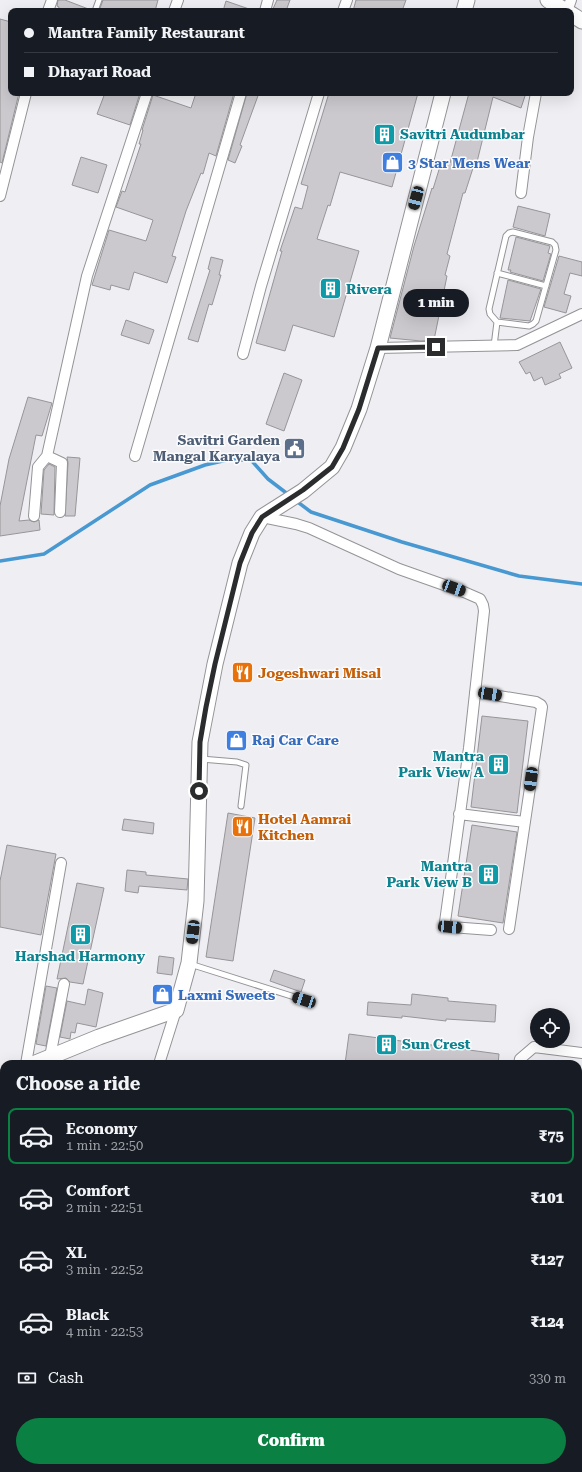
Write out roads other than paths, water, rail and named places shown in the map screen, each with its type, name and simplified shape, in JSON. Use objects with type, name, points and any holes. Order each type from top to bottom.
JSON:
[{"type":"street","points":[[0,196],[25,96]]},
{"type":"street","points":[[34,516],[38,467],[47,456],[87,276],[146,96]]},
{"type":"street","points":[[135,456],[240,96]]},
{"type":"street","points":[[243,354],[261,286],[318,96]]},
{"type":"street","points":[[160,1060],[189,963],[196,901],[200,742],[215,664],[240,563],[252,533],[267,513],[303,490],[332,467],[343,448],[359,409],[378,348],[442,96]]},
{"type":"street","points":[[521,194],[528,137],[535,96]]},
{"type":"street","points":[[378,348],[517,345],[582,314]]},
{"type":"street","points":[[47,456],[62,464],[60,512]]},
{"type":"street","points":[[267,513],[309,528],[399,569],[458,589],[480,599],[484,611],[469,748],[445,922],[447,926],[450,927],[491,930]]},
{"type":"street","points":[[475,692],[536,702],[541,705],[509,930]]},
{"type":"street","points":[[459,814],[525,822]]},
{"type":"street","points":[[27,1060],[61,862]]},
{"type":"street","points":[[50,1057],[64,984]]},
{"type":"street","points":[[43,1060],[98,1037],[176,1010]]},
{"type":"street","points":[[520,1060],[534,1047],[582,1053]]},
{"type":"lane","points":[[513,232],[552,242],[555,245],[556,250],[536,321],[529,326],[498,322],[490,314],[489,309],[497,273],[506,236],[509,233],[513,232]]},
{"type":"lane","points":[[497,273],[546,286]]},
{"type":"lane","points":[[494,346],[498,322]]},
{"type":"lane","points":[[200,759],[237,762],[246,765],[241,806]]},
{"type":"lane","points":[[189,963],[304,1000]]},
{"type":"waterway","points":[[0,561],[44,554],[150,485],[205,465],[227,460],[251,460],[268,479],[289,495]]},
{"type":"waterway","points":[[295,500],[311,512],[402,542],[519,576],[582,584]]},
{"type":"place","name":"Savitri Audumbar","points":[[384,134]]},
{"type":"place","name":"3 Star Mens Wear","points":[[392,163]]},
{"type":"place","name":"Rivera","points":[[330,289]]},
{"type":"place","name":"Savitri Garden Mangal Karyalaya","points":[[295,448]]},
{"type":"place","name":"Jogeshwari Misal","points":[[242,673]]},
{"type":"place","name":"Raj Car Care","points":[[237,740]]},
{"type":"place","name":"Mantra Park View A","points":[[499,764]]},
{"type":"place","name":"Hotel Aamrai Kitchen","points":[[242,827]]},
{"type":"place","name":"Mantra Park View B","points":[[488,874]]},
{"type":"place","name":"Harshad Harmony","points":[[80,934]]},
{"type":"place","name":"Laxmi Sweets","points":[[162,995]]},
{"type":"place","name":"Sun Crest","points":[[386,1044]]}]
